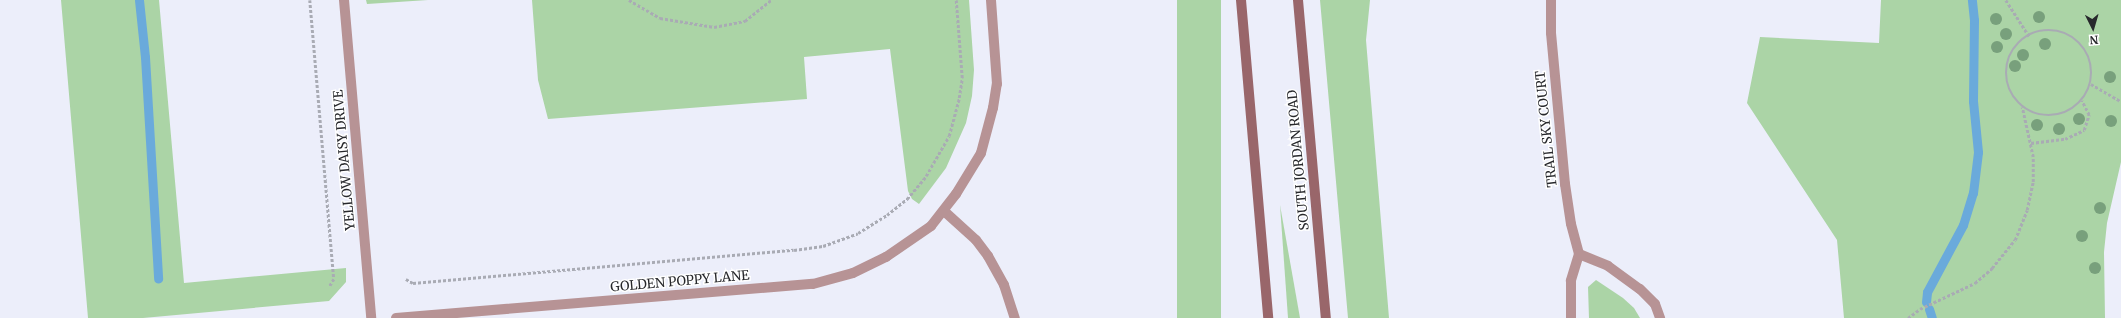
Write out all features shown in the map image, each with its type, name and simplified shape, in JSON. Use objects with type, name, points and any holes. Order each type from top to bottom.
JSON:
[{"type":"main road","points":[[1240,0],[1268,318]]},
{"type":"main road","name":"SOUTH JORDAN ROAD","points":[[1298,0],[1326,318]]},
{"type":"street","name":"YELLOW DAISY DRIVE","points":[[344,0],[371,318]]},
{"type":"street","name":"GOLDEN POPPY LANE","points":[[396,318],[813,284],[853,273],[886,257],[931,226],[944,211],[980,153],[993,108],[997,72],[991,0]]},
{"type":"street","name":"TRAIL SKY COURT","points":[[1551,0],[1551,33],[1565,184],[1571,224],[1579,254]]},
{"type":"street","points":[[944,211],[976,240],[988,256],[1004,285],[1014,318]]},
{"type":"street","points":[[1571,318],[1571,281],[1579,254],[1608,266],[1640,289],[1655,304],[1660,318]]},
{"type":"path","points":[[310,0],[334,279],[330,286]]},
{"type":"path","points":[[629,0],[660,18],[714,28],[745,21],[771,0]]},
{"type":"path","points":[[406,279],[413,283],[794,250],[823,246],[858,233],[887,215],[907,199],[926,176],[949,136],[959,98],[962,78],[956,0]]},
{"type":"path","points":[[2006,0],[2029,36]]},
{"type":"path","points":[[2054,30],[2077,40],[2090,59],[2091,84],[2082,101],[2064,114],[2042,116],[2022,106],[2009,90],[2006,68],[2014,48],[2029,36],[2042,31],[2054,30]]},
{"type":"path","points":[[2091,84],[2121,101]]},
{"type":"path","points":[[2031,143],[2065,139],[2084,130],[2089,115],[2082,101]]},
{"type":"path","points":[[1908,318],[1920,310],[1975,283],[2008,249],[2022,225],[2031,197],[2033,182],[2031,143],[2022,106]]},
{"type":"green space","points":[[61,0],[159,0],[184,283],[346,268],[346,282],[329,301],[143,318],[88,318]]},
{"type":"green space","points":[[366,0],[428,0],[367,4]]},
{"type":"green space","points":[[532,0],[969,0],[974,70],[972,96],[966,123],[946,168],[919,204],[912,199],[908,191],[890,49],[804,57],[807,99],[548,119],[538,80]]},
{"type":"green space","points":[[1177,0],[1221,0],[1221,318],[1177,318]]},
{"type":"green space","points":[[1320,0],[1370,0],[1366,40],[1389,318],[1348,318]]},
{"type":"green space","points":[[1881,0],[2121,0],[2121,162],[2107,223],[2104,252],[2105,318],[1844,318],[1837,240],[1747,103],[1760,37],[1879,43]]},
{"type":"green space","points":[[1280,205],[1300,318],[1288,318]]},
{"type":"green space","points":[[1596,280],[1623,298],[1634,308],[1640,318],[1589,318],[1588,287]]},
{"type":"waterway","points":[[139,0],[145,57],[158,279]]},
{"type":"waterway","points":[[1926,302],[1927,292],[1963,225],[1973,193],[1978,152],[1973,101],[1974,20],[1972,0]]},
{"type":"waterway","points":[[1929,309],[1932,318]]}]
